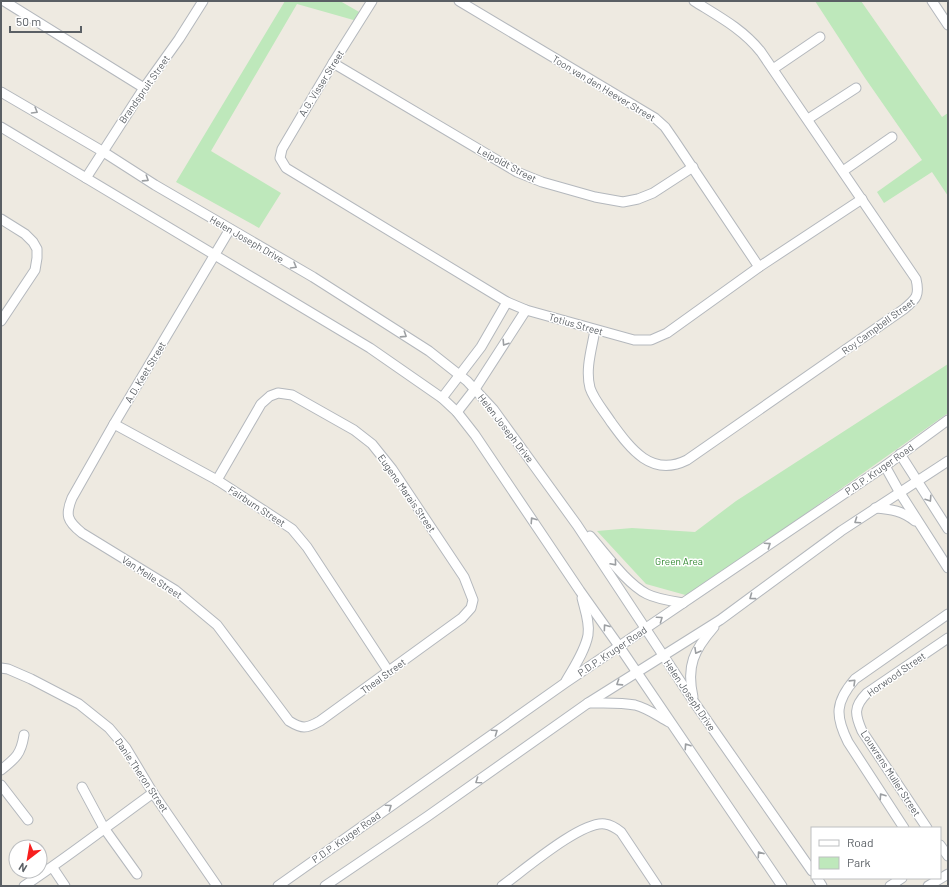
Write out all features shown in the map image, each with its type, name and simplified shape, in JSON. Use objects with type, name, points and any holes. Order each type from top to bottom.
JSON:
[{"type":"street","points":[[4,1],[144,88]]},
{"type":"street","name":"Brandspruit Street","points":[[86,178],[102,151],[144,88],[179,40],[203,1]]},
{"type":"street","name":"A.G. Visser Street","points":[[286,168],[280,158],[282,149],[372,1]]},
{"type":"street","name":"Toon van den Heever Street","points":[[459,1],[656,118],[665,127],[693,167],[759,267]]},
{"type":"street","name":"Roy Campbell Street","points":[[595,330],[588,374],[590,388],[596,401],[630,447],[643,458],[655,464],[670,466],[687,460],[904,309],[917,296],[918,289],[916,279],[761,52],[749,38],[723,19],[694,1]]},
{"type":"street","points":[[932,1],[948,25]]},
{"type":"street","points":[[773,69],[820,37]]},
{"type":"street","name":"Leipoldt Street","points":[[333,63],[517,172],[542,182],[596,197],[623,202],[638,199],[653,192],[693,167]]},
{"type":"street","points":[[808,119],[856,88]]},
{"type":"street","name":"Helen Joseph Drive","points":[[1,92],[102,151],[155,185],[319,281],[429,351],[460,374],[493,409],[577,525],[694,702],[811,870]]},
{"type":"street","points":[[1,127],[370,348],[442,398],[458,412],[475,434],[580,591],[672,723],[782,886]]},
{"type":"street","points":[[843,170],[892,137]]},
{"type":"street","name":"Totius Street","points":[[286,168],[507,302],[526,310],[634,340],[651,340],[667,333],[759,267],[862,199]]},
{"type":"street","points":[[1,219],[25,234],[33,242],[37,249],[35,270],[1,321]]},
{"type":"street","name":"A.D. Keet Street","points":[[68,517],[68,509],[72,498],[114,424],[230,229]]},
{"type":"street","points":[[442,398],[481,347],[507,302]]},
{"type":"street","points":[[458,412],[475,389],[526,310]]},
{"type":"street","name":"Eugene Marais Street","points":[[217,480],[261,404],[270,396],[278,393],[292,395],[354,430],[372,444],[392,469],[464,577],[473,600],[471,608]]},
{"type":"street","name":"P.D.P. Kruger Road","points":[[278,886],[565,682],[646,629],[885,466],[948,420]]},
{"type":"street","name":"Fairburn Street","points":[[114,424],[217,480],[292,529],[307,547],[389,672]]},
{"type":"street","points":[[900,454],[948,529]]},
{"type":"street","points":[[325,886],[428,816],[588,703],[720,620],[841,531],[948,461]]},
{"type":"street","points":[[885,466],[900,493],[948,568]]},
{"type":"street","points":[[875,508],[901,512],[921,526]]},
{"type":"street","name":"Van Melle Street","points":[[68,517],[72,524],[82,533],[175,590],[217,625],[289,721]]},
{"type":"street","points":[[577,525],[584,529],[636,587],[655,597],[683,603]]},
{"type":"street","points":[[565,682],[586,643],[588,634],[588,623],[580,591]]},
{"type":"street","name":"Theal Street","points":[[289,721],[298,726],[310,727],[389,672],[462,618],[471,608]]},
{"type":"street","points":[[903,827],[848,742],[840,727],[838,715],[840,702],[846,690],[855,679],[948,614]]},
{"type":"street","points":[[694,702],[690,683],[690,672],[693,659],[696,651],[720,620]]},
{"type":"street","name":"Horwood Street","points":[[856,717],[857,707],[860,700],[866,694],[948,638]]},
{"type":"street","name":"Danie Theron Street","points":[[1,668],[8,669],[31,679],[79,704],[109,728],[126,748],[153,793],[217,886]]},
{"type":"street","points":[[588,703],[635,705],[672,723]]},
{"type":"street","name":"Louwrens Muller Street","points":[[856,717],[866,737],[927,827]]},
{"type":"street","points":[[1,770],[19,753],[24,735]]},
{"type":"street","points":[[1,785],[28,820]]},
{"type":"street","points":[[82,787],[104,828],[137,874]]},
{"type":"street","points":[[24,886],[53,868],[104,828],[153,793]]},
{"type":"street","points":[[502,886],[570,836],[595,824],[613,826],[621,832],[657,886]]},
{"type":"street","points":[[53,868],[65,886]]},
{"type":"street","points":[[928,886],[941,881],[948,874]]},
{"type":"street","points":[[890,886],[900,879]]},
{"type":"green space","points":[[285,1],[340,1],[361,13],[357,21],[297,4],[211,151],[281,193],[259,228],[176,182]]},
{"type":"green space","points":[[815,1],[861,1],[942,117],[948,113],[948,196],[932,172],[884,203],[877,192],[922,160],[865,78]]},
{"type":"green space","name":"Green Area","points":[[948,364],[948,413],[689,596],[646,584],[597,531],[632,528],[695,532],[736,501]]}]
